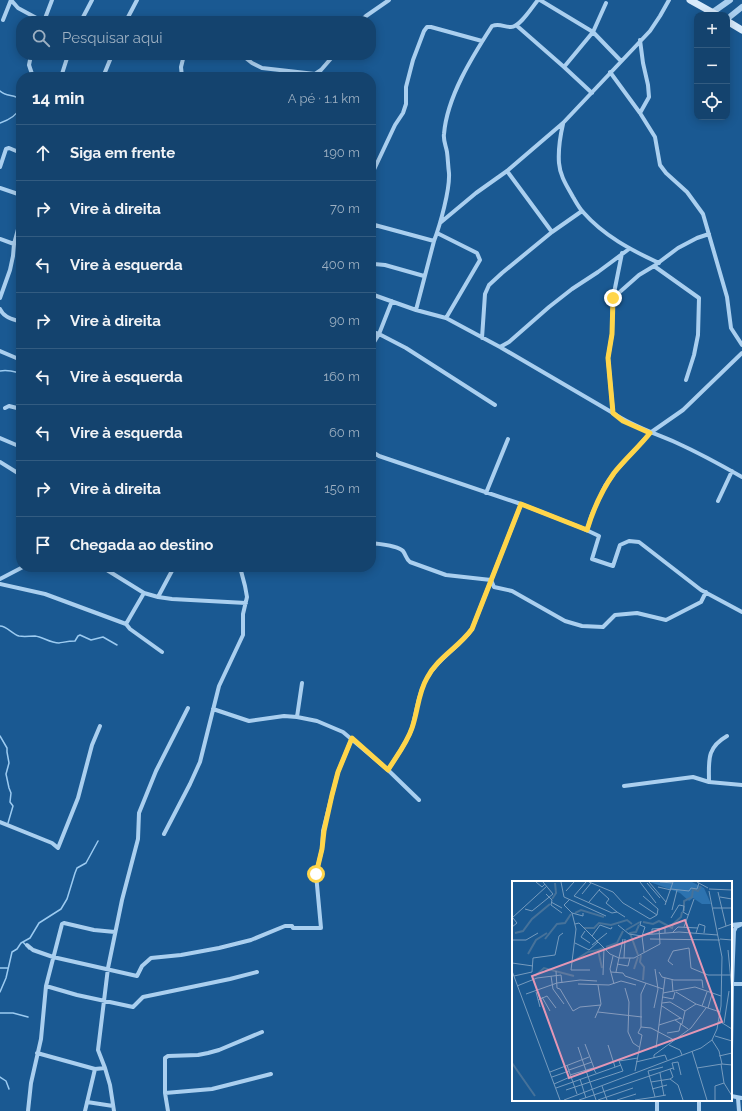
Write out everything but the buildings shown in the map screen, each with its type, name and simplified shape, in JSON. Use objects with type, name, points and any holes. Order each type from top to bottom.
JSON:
[{"type":"main road","points":[[690,0],[711,12]]},
{"type":"main road","points":[[730,22],[742,30]]},
{"type":"street","points":[[4,20],[11,0],[18,8],[33,16]]},
{"type":"street","points":[[45,16],[52,0]]},
{"type":"street","points":[[84,16],[92,0]]},
{"type":"street","points":[[129,16],[137,0]]},
{"type":"street","points":[[366,16],[389,0]]},
{"type":"street","points":[[416,310],[446,194],[449,175],[444,135],[447,117],[455,94],[482,41],[492,26],[498,24],[510,27],[516,25],[539,0],[593,32],[621,61]]},
{"type":"street","points":[[439,224],[476,193],[507,171],[563,123],[650,31],[669,0]]},
{"type":"street","points":[[717,12],[730,0]]},
{"type":"street","points":[[564,67],[593,32],[606,3]]},
{"type":"street","points":[[730,17],[742,7]]},
{"type":"street","points":[[516,25],[592,93]]},
{"type":"street","points":[[376,165],[395,125],[404,113],[406,104],[406,87],[413,60],[427,27],[482,41]]},
{"type":"street","points":[[640,40],[649,97],[640,113]]},
{"type":"street","points":[[30,60],[32,72]]},
{"type":"street","points":[[63,72],[66,60]]},
{"type":"street","points":[[105,72],[110,60]]},
{"type":"street","points":[[182,72],[183,60]]},
{"type":"street","points":[[248,60],[262,68],[297,72]]},
{"type":"street","points":[[318,72],[330,60]]},
{"type":"street","points":[[610,72],[640,113],[655,137],[660,165],[666,173],[687,192],[703,214],[727,297],[731,328],[742,345]]},
{"type":"street","points":[[563,123],[559,142],[558,164],[564,183],[582,211],[598,228],[629,249],[659,263]]},
{"type":"street","points":[[0,167],[6,149],[8,148],[16,151]]},
{"type":"street","points":[[507,171],[552,232]]},
{"type":"street","points":[[0,188],[16,193]]},
{"type":"street","points":[[482,338],[485,294],[489,285],[552,232],[582,211]]},
{"type":"street","points":[[376,225],[434,241]]},
{"type":"street","points":[[437,233],[477,253],[480,260],[446,318]]},
{"type":"street","points":[[613,298],[630,282],[687,243],[709,234]]},
{"type":"street","points":[[0,298],[10,270],[16,237]]},
{"type":"street","points":[[0,239],[14,244]]},
{"type":"street","points":[[500,347],[509,342],[555,303],[629,249]]},
{"type":"street","points":[[613,413],[608,358],[612,334],[613,298],[622,253]]},
{"type":"street","points":[[376,264],[385,265],[424,276]]},
{"type":"street","points":[[654,266],[699,298],[698,335],[694,355],[686,380]]},
{"type":"street","points":[[376,296],[416,310],[446,318],[500,347],[613,413],[623,421],[677,443],[742,477]]},
{"type":"street","points":[[376,339],[392,301]]},
{"type":"street","points":[[1,314],[16,320]]},
{"type":"street","points":[[376,333],[406,348],[495,405]]},
{"type":"street","points":[[0,351],[16,358]]},
{"type":"street","points":[[587,530],[592,514],[615,472],[650,433],[683,410],[742,353]]},
{"type":"street","points":[[5,408],[9,406],[16,408]]},
{"type":"street","points":[[0,438],[16,445]]},
{"type":"street","points":[[486,493],[508,439]]},
{"type":"street","points":[[376,454],[521,504],[587,530],[599,536],[592,559],[613,566],[620,545],[629,541],[639,542],[706,592],[742,612]]},
{"type":"street","points":[[0,462],[16,472]]},
{"type":"street","points":[[718,501],[732,471]]},
{"type":"street","points":[[388,770],[412,729],[426,678],[434,666],[462,642],[472,629],[521,504]]},
{"type":"street","points":[[376,545],[398,548],[403,551],[406,559],[410,562],[446,575],[491,580]]},
{"type":"street","points":[[0,578],[16,570]]},
{"type":"street","points":[[110,572],[144,593],[158,597],[246,603]]},
{"type":"street","points":[[158,597],[171,572]]},
{"type":"street","points":[[164,834],[200,762],[219,686],[243,635],[242,614],[246,603],[245,586],[241,572]]},
{"type":"street","points":[[491,580],[494,586],[512,591],[565,621],[582,626],[603,627],[615,615],[637,613],[666,620],[701,602],[706,592]]},
{"type":"street","points":[[0,584],[45,594],[126,624],[130,629],[162,652]]},
{"type":"street","points":[[126,624],[144,593]]},
{"type":"street","points":[[297,717],[302,683]]},
{"type":"street","points":[[87,1102],[113,1109],[110,1085],[98,1050],[108,968],[122,900],[138,839],[140,813],[156,770],[188,708]]},
{"type":"street","points":[[213,709],[249,721],[284,716],[297,717],[317,721],[343,732],[352,738],[388,770],[419,800]]},
{"type":"street","points":[[0,822],[52,843],[58,848],[78,798],[92,746],[100,726]]},
{"type":"street","points":[[709,782],[710,753],[718,741],[727,736]]},
{"type":"street","points":[[27,945],[33,950],[53,957],[108,968],[138,976],[142,966],[151,958],[180,955],[219,948],[251,940],[286,926],[292,926],[293,928],[322,928],[316,874],[322,849],[324,831],[338,772],[352,738]]},
{"type":"street","points":[[624,786],[693,777],[709,782],[742,785]]},
{"type":"street","points":[[28,1111],[31,1083],[41,1039],[46,986],[62,924],[64,923],[94,930],[116,932]]},
{"type":"street","points":[[732,966],[734,931],[736,927],[741,924]]},
{"type":"street","points":[[46,986],[134,1007],[143,997],[257,972]]},
{"type":"street","points":[[168,1111],[165,1093],[165,1058],[168,1056],[198,1055],[208,1053],[262,1032]]},
{"type":"street","points":[[37,1053],[95,1069],[105,1068]]},
{"type":"street","points":[[85,1111],[95,1069]]},
{"type":"street","points":[[165,1093],[212,1089],[271,1074]]},
{"type":"street","points":[[739,1111],[740,1098]]},
{"type":"street","points":[[656,1101],[657,1111]]},
{"type":"waterway","points":[[0,91],[16,97]]},
{"type":"waterway","points":[[0,123],[12,117],[16,113]]},
{"type":"waterway","points":[[0,371],[16,372]]},
{"type":"waterway","points":[[0,626],[5,627],[19,636],[35,636],[56,643],[75,641],[80,635],[91,640],[103,637],[117,645]]},
{"type":"waterway","points":[[0,736],[7,748],[9,763],[6,774],[11,793],[10,802],[13,806],[8,823]]},
{"type":"waterway","points":[[0,992],[6,978],[12,952],[17,949],[21,943],[30,938],[39,923],[61,909],[67,899],[77,868],[86,863],[98,841]]},
{"type":"waterway","points":[[23,942],[29,949]]},
{"type":"waterway","points":[[0,968],[8,968]]},
{"type":"waterway","points":[[0,1013],[13,1013],[28,1017]]},
{"type":"waterway","points":[[0,1077],[6,1081],[9,1089]]},
{"type":"route","points":[[316,874],[322,849],[324,831],[338,772],[352,738],[388,770],[412,729],[426,678],[434,666],[445,655],[458,646],[472,629],[521,504],[587,530],[592,514],[615,472],[650,433],[623,421],[613,413],[608,358],[612,334],[613,298]]}]
